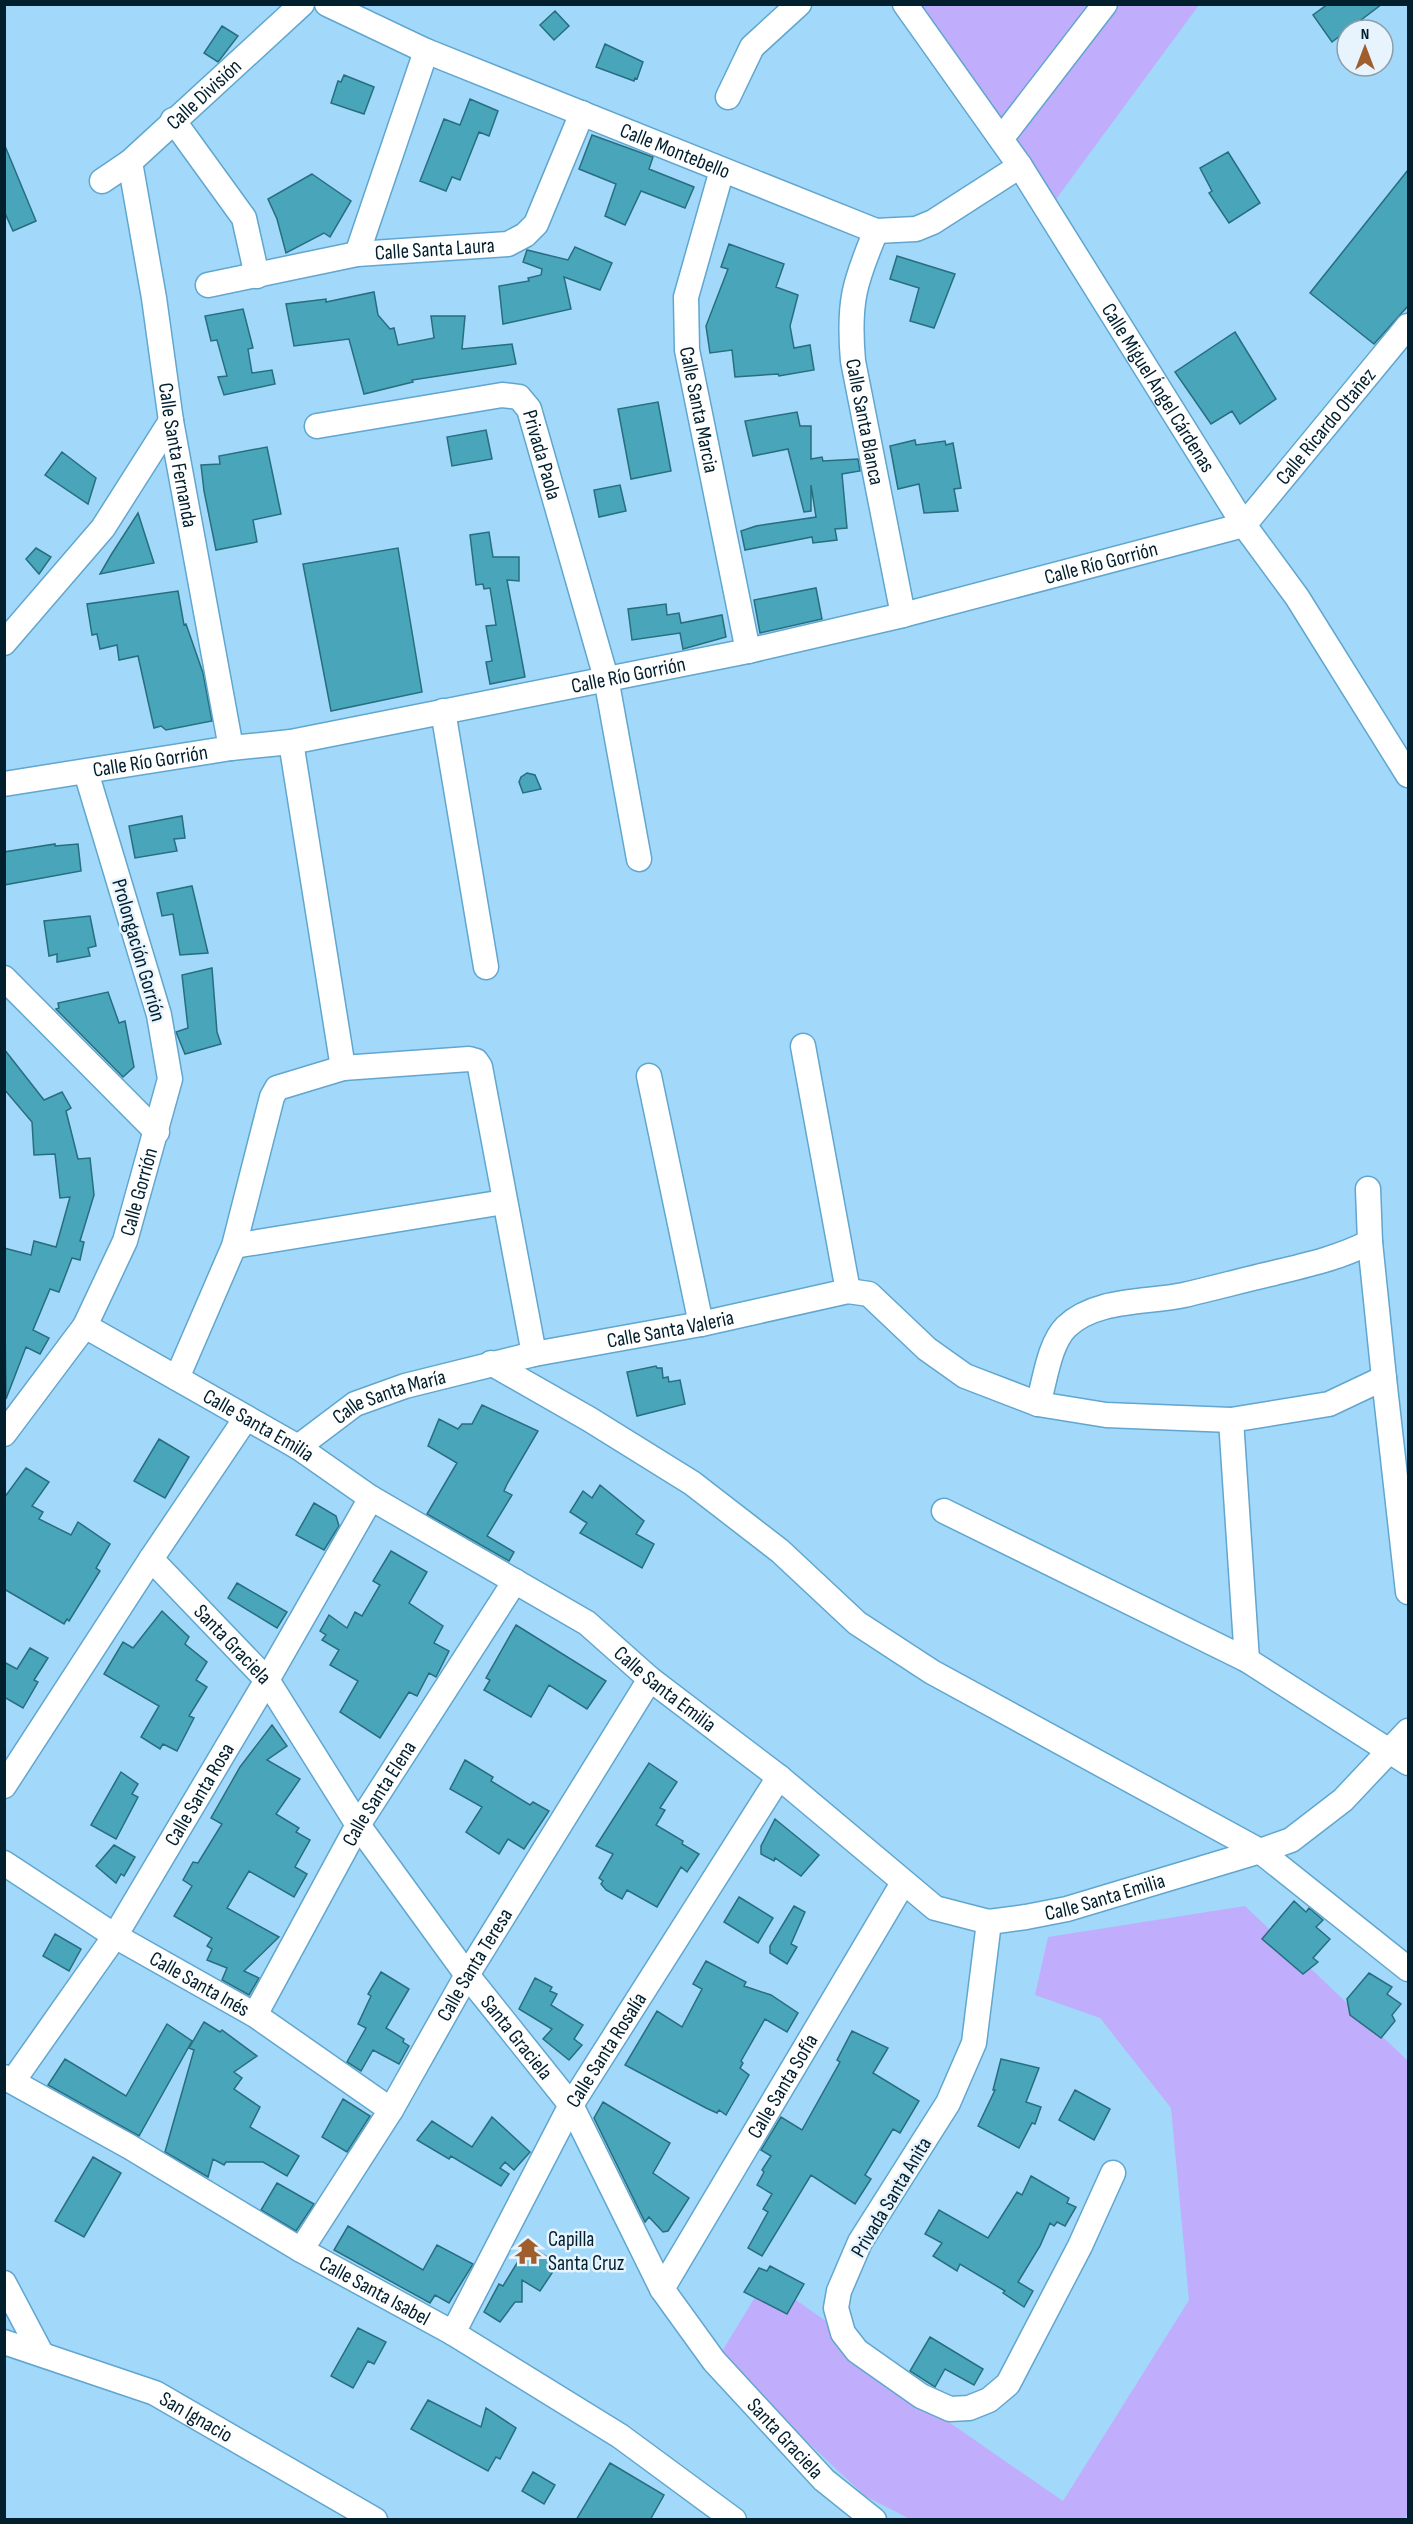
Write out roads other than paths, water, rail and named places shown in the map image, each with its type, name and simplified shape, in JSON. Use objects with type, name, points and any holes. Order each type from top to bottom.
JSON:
[{"type":"street","name":"Calle División","points":[[102,181],[130,162],[173,120],[302,4]]},
{"type":"street","name":"Calle Montebello","points":[[327,4],[426,51],[876,231],[916,229],[933,222],[1020,166]]},
{"type":"street","points":[[728,97],[752,47],[800,4]]},
{"type":"street","name":"Calle Miguel Ángel Cárdenas","points":[[905,4],[1020,166],[1244,525],[1297,597],[1408,776]]},
{"type":"street","points":[[1001,139],[1105,4]]},
{"type":"street","points":[[357,254],[426,51]]},
{"type":"street","name":"Calle Santa Laura","points":[[208,285],[357,254],[508,244],[525,236],[536,224],[582,113]]},
{"type":"street","points":[[173,120],[244,218],[257,276]]},
{"type":"street","name":"Calle Santa Fernanda","points":[[130,162],[154,298],[171,421],[231,748]]},
{"type":"street","name":"Calle Santa Marcia","points":[[722,170],[686,297],[685,323],[687,350],[747,651]]},
{"type":"street","name":"Calle Santa Blanca","points":[[876,231],[857,277],[850,308],[851,337],[903,615]]},
{"type":"street","name":"Calle Ricardo Otañez","points":[[1244,525],[1408,326]]},
{"type":"street","name":"Privada Paola","points":[[317,426],[502,395],[519,397],[529,409],[606,678]]},
{"type":"street","points":[[4,643],[103,528],[171,421]]},
{"type":"street","name":"Calle Río Gorrión","points":[[4,784],[231,748],[291,742],[747,651],[903,615],[1244,525]]},
{"type":"street","points":[[606,678],[639,859]]},
{"type":"street","points":[[443,711],[486,967]]},
{"type":"street","points":[[291,742],[343,1068]]},
{"type":"street","name":"Prolongación Gorrión","points":[[87,772],[159,1015],[167,1053],[170,1079],[158,1132]]},
{"type":"street","name":"Calle Gorrión","points":[[4,978],[158,1132],[125,1241],[86,1326],[4,1434]]},
{"type":"street","points":[[803,1046],[848,1291],[869,1294],[927,1349],[965,1376],[1038,1404],[1117,1416],[1231,1420],[1329,1404],[1384,1378]]},
{"type":"street","points":[[177,1378],[234,1246],[272,1097],[277,1088],[343,1068],[469,1059],[476,1061],[480,1067],[534,1354]]},
{"type":"street","points":[[650,1076],[701,1324]]},
{"type":"street","points":[[1368,1189],[1370,1242],[1408,1592]]},
{"type":"street","points":[[234,1246],[504,1203]]},
{"type":"street","points":[[1038,1404],[1056,1342],[1065,1328],[1080,1317],[1101,1308],[1182,1295],[1334,1258],[1370,1242]]},
{"type":"street","name":"Calle Santa Valeria","points":[[491,1363],[701,1324],[848,1291]]},
{"type":"street","name":"Calle Santa Emilia","points":[[86,1326],[298,1447],[371,1498],[587,1623],[650,1679],[779,1777],[935,1908],[988,1922],[1067,1909],[1291,1840],[1400,1756],[1408,1731]]},
{"type":"street","points":[[491,1363],[589,1419],[692,1483],[780,1551],[857,1623],[923,1666],[1260,1851],[1408,1969]]},
{"type":"street","name":"Calle Santa María","points":[[298,1447],[355,1404],[405,1386],[491,1363]]},
{"type":"street","points":[[4,1786],[151,1559],[246,1418]]},
{"type":"street","points":[[1231,1420],[1247,1659]]},
{"type":"street","name":"Calle Santa Rosa","points":[[9,2079],[115,1936],[267,1680],[371,1498]]},
{"type":"street","points":[[944,1511],[1247,1659],[1400,1756]]},
{"type":"street","name":"Santa Graciela","points":[[151,1559],[267,1680],[358,1825],[467,1975],[571,2105],[662,2289],[721,2370],[824,2480],[874,2520]]},
{"type":"street","name":"Calle Santa Elena","points":[[255,2015],[358,1825],[515,1581]]},
{"type":"street","name":"Calle Santa Teresa","points":[[301,2250],[391,2110],[467,1975],[650,1679]]},
{"type":"street","name":"Calle Santa Rosalía","points":[[453,2333],[571,2105],[779,1777]]},
{"type":"street","name":"Calle Santa Inés","points":[[4,1863],[115,1936],[255,2015],[391,2110]]},
{"type":"street","name":"Calle Santa Sofía","points":[[662,2289],[903,1883]]},
{"type":"street","name":"Privada Santa Anita","points":[[988,1922],[974,2043],[948,2103],[860,2242],[839,2291],[836,2308],[843,2333],[857,2351],[921,2396],[950,2409],[969,2408],[988,2400],[1008,2384],[1080,2246],[1113,2173]]},
{"type":"street","name":"Calle Santa Isabel","points":[[9,2079],[130,2147],[301,2250],[453,2333],[620,2436],[734,2520]]},
{"type":"street","points":[[4,2283],[41,2353]]},
{"type":"street","name":"San Ignacio","points":[[4,2342],[155,2393],[375,2520]]},
{"type":"place","name":"Capilla Santa Cruz","points":[[528,2251]]}]
